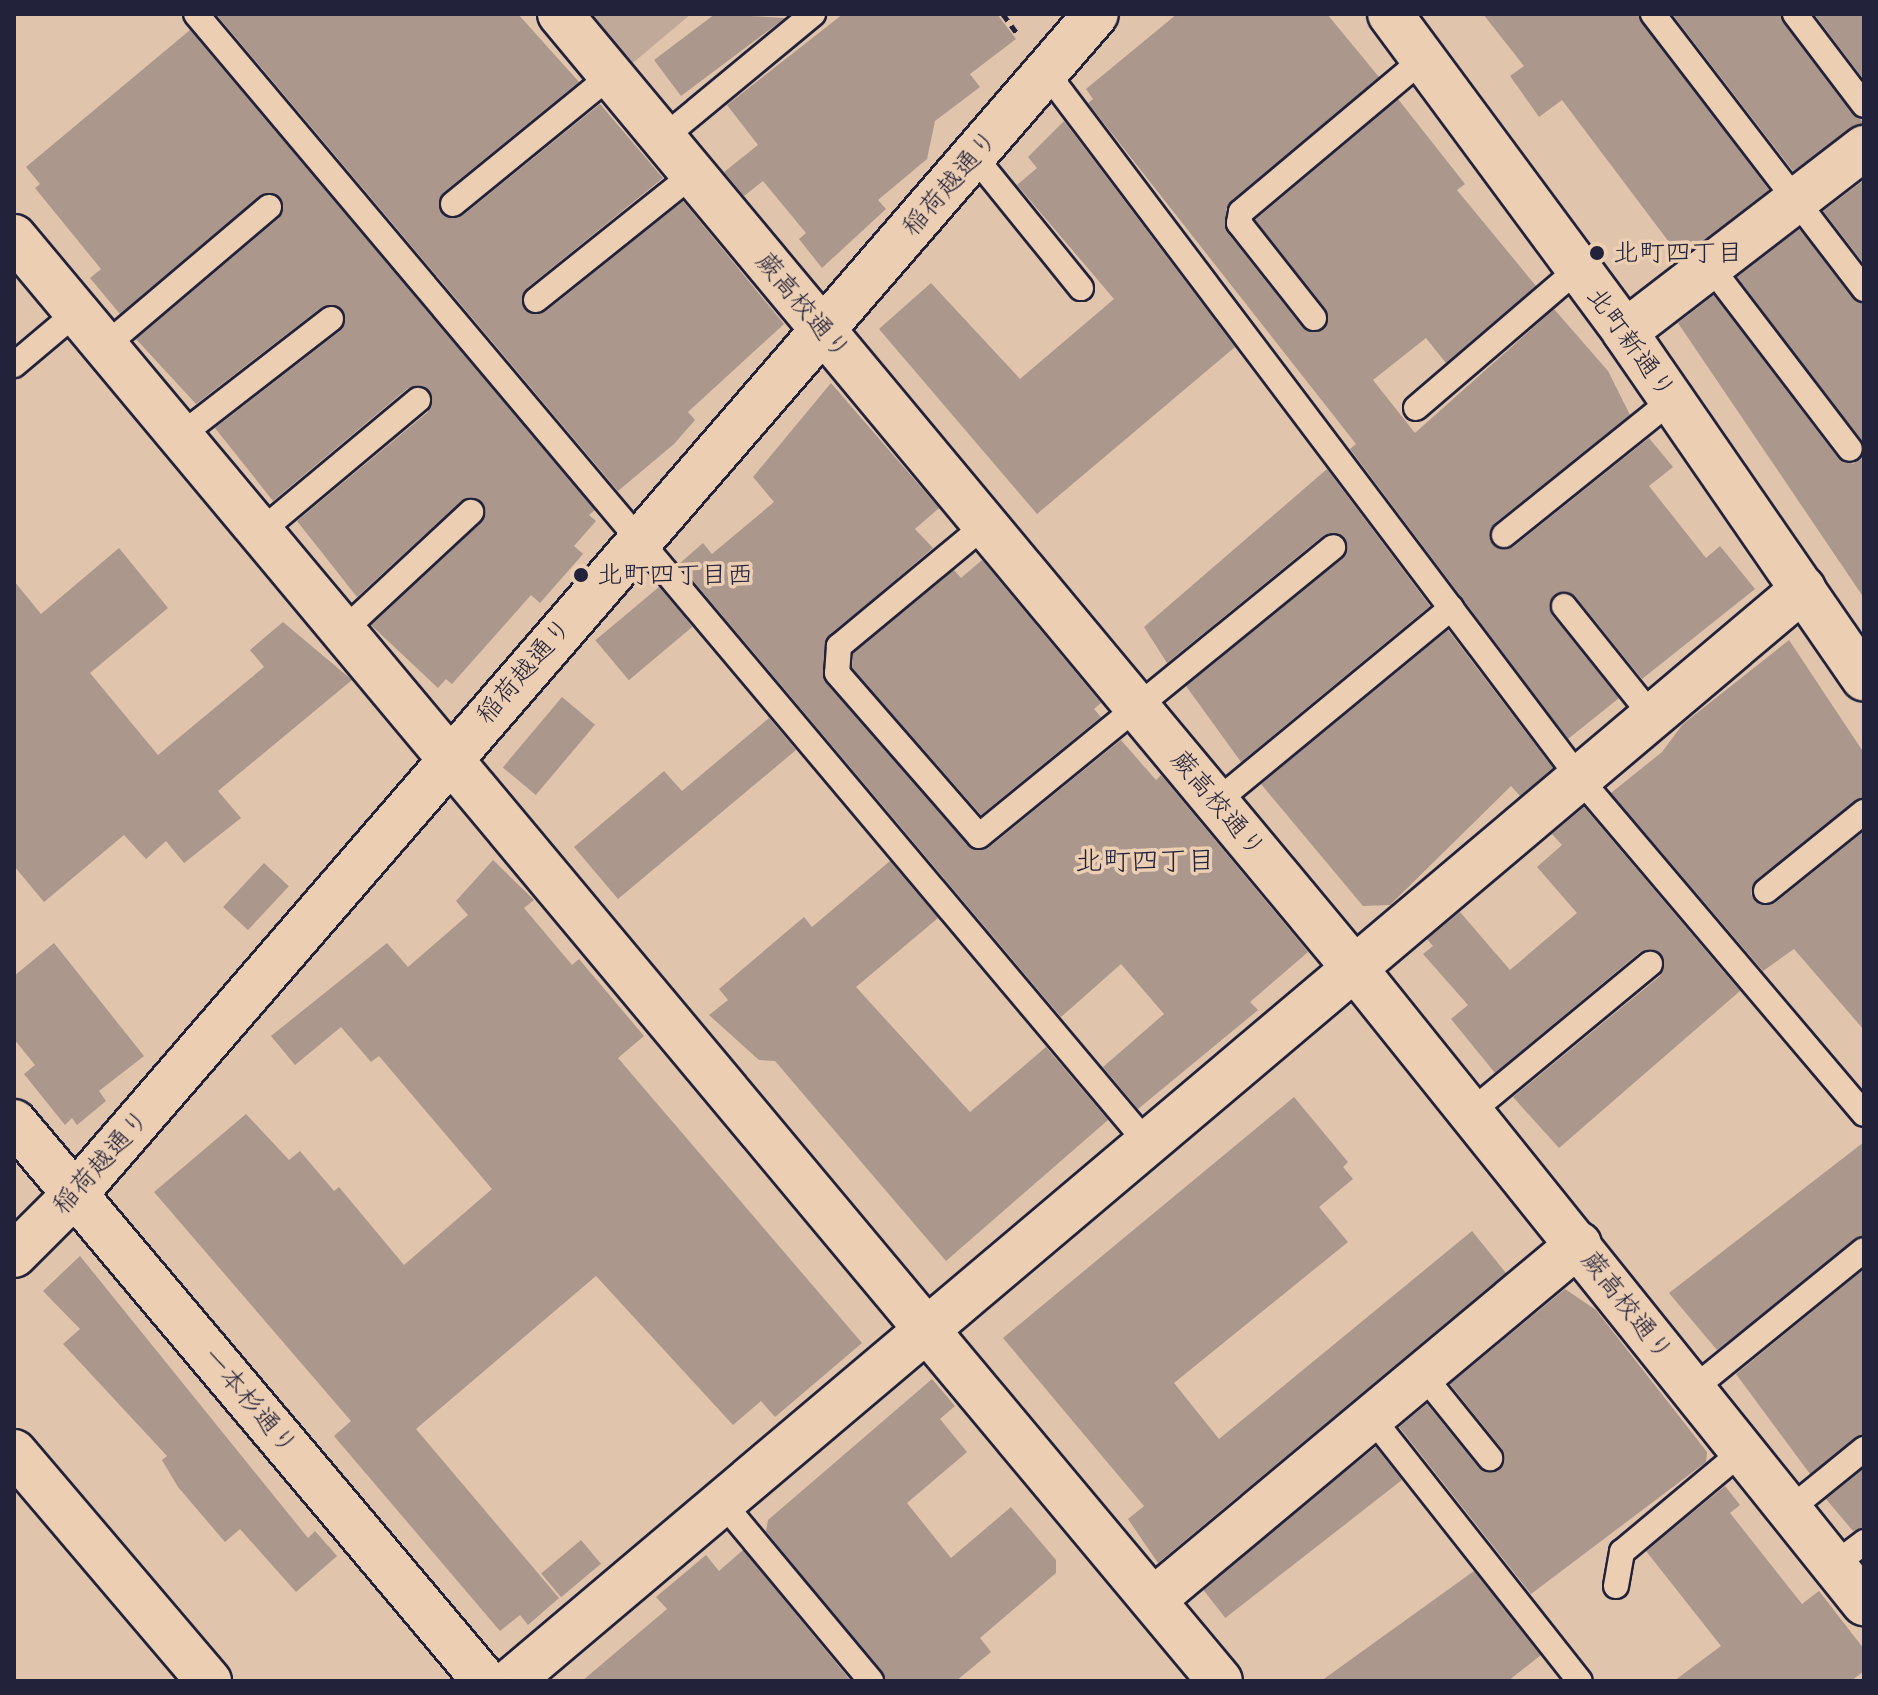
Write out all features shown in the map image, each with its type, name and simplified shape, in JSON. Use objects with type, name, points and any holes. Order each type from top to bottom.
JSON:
[{"type":"street","name":"蕨高校通り","points":[[560,14],[1472,1111],[1789,1510],[1849,1554],[1864,1603]]},
{"type":"street","name":"稲荷越通り","points":[[14,1255],[75,1194],[448,757],[1096,14]]},
{"type":"street","name":"北町新通り","points":[[1390,14],[1625,332],[1864,678]]},
{"type":"street","points":[[1625,332],[1864,148]]},
{"type":"street","points":[[14,237],[448,757],[930,1326],[1220,1681]]},
{"type":"street","points":[[511,1681],[1356,970],[1803,589]]},
{"type":"street","name":"一本杉通り","points":[[14,1122],[485,1681]]},
{"type":"street","points":[[1153,1600],[1579,1244]]},
{"type":"street","points":[[14,1452],[209,1681]]},
{"type":"lane","points":[[196,14],[1148,1144]]},
{"type":"lane","points":[[663,138],[813,14]]},
{"type":"lane","points":[[1653,14],[1864,289]]},
{"type":"lane","points":[[1795,14],[1864,105]]},
{"type":"lane","points":[[1314,318],[1239,223],[1241,212],[1422,60]]},
{"type":"lane","points":[[1046,72],[1580,779],[1864,1114]]},
{"type":"lane","points":[[453,204],[611,75]]},
{"type":"lane","points":[[974,156],[1081,288]]},
{"type":"lane","points":[[536,300],[693,174]]},
{"type":"lane","points":[[105,346],[269,207]]},
{"type":"lane","points":[[1710,266],[1850,449]]},
{"type":"lane","points":[[1416,408],[1577,270]]},
{"type":"lane","points":[[14,365],[77,312]]},
{"type":"lane","points":[[180,436],[331,319]]},
{"type":"lane","points":[[260,532],[418,400]]},
{"type":"lane","points":[[1504,535],[1672,400]]},
{"type":"lane","points":[[343,631],[471,512]]},
{"type":"lane","points":[[985,525],[839,646],[837,673],[979,836],[1333,547]]},
{"type":"lane","points":[[1564,606],[1653,717]]},
{"type":"lane","points":[[1216,802],[1451,608]]},
{"type":"lane","points":[[1766,891],[1864,812]]},
{"type":"lane","points":[[1472,1111],[1650,964]]},
{"type":"lane","points":[[1693,1389],[1864,1250]]},
{"type":"lane","points":[[1423,1375],[1490,1458]]},
{"type":"lane","points":[[1372,1418],[1580,1681]]},
{"type":"lane","points":[[1789,1510],[1864,1449]]},
{"type":"lane","points":[[1616,1586],[1622,1552],[1743,1451]]},
{"type":"lane","points":[[722,1502],[871,1681]]},
{"type":"shaded area","points":[[574,14],[691,14],[622,72]]},
{"type":"building","points":[[216,14],[518,14],[579,82],[444,192],[442,214],[462,216],[600,104],[663,178],[527,288],[525,310],[545,312],[683,201],[784,324],[688,412],[695,420],[674,444],[618,491]]},
{"type":"building","points":[[715,14],[785,18],[681,96],[654,60]]},
{"type":"building","points":[[843,14],[997,14],[1016,39],[970,74],[980,87],[935,121],[927,159],[878,200],[886,209],[822,268],[799,239],[806,233],[763,181],[744,196],[724,172],[758,145],[727,105]]},
{"type":"building","points":[[1177,14],[1327,14],[1379,77],[1226,209],[1227,232],[1303,328],[1324,329],[1326,309],[1255,220],[1398,99],[1465,184],[1457,190],[1536,286],[1446,363],[1426,338],[1373,380],[1415,433],[1554,309],[1608,371],[1630,415],[1495,523],[1493,545],[1513,547],[1649,438],[1673,467],[1649,486],[1706,558],[1720,546],[1755,589],[1642,679],[1575,596],[1554,595],[1552,615],[1619,698],[1568,739],[1350,449],[1356,444],[1088,103],[1093,99],[1086,89]]},
{"type":"building","points":[[1483,14],[1638,14],[1769,190],[1681,258],[1562,100],[1539,117],[1510,76],[1524,66]]},
{"type":"building","points":[[1672,14],[1780,14],[1864,124],[1793,171]]},
{"type":"building","points":[[1814,14],[1864,14],[1864,80]]},
{"type":"building","points":[[190,30],[595,510],[589,515],[596,521],[574,546],[583,554],[540,603],[531,595],[452,684],[446,679],[438,688],[371,625],[481,523],[481,501],[461,501],[357,597],[297,521],[428,412],[429,390],[408,388],[273,501],[215,428],[340,331],[342,309],[322,307],[196,404],[136,339],[279,218],[281,198],[259,196],[120,314],[90,278],[101,269],[35,188],[40,184],[26,167]]},
{"type":"building","points":[[1064,121],[1235,347],[1037,514],[879,329],[931,283],[1020,379],[1114,299],[1017,185],[1037,168],[1028,157]]},
{"type":"building","points":[[1864,180],[1864,264],[1823,211]]},
{"type":"building","points":[[1799,229],[1864,304],[1864,445],[1737,277]]},
{"type":"building","points":[[1714,295],[1838,458],[1853,464],[1864,454],[1864,598],[1678,323]]},
{"type":"building","points":[[831,383],[939,508],[915,529],[933,548],[826,639],[826,683],[975,850],[988,848],[1121,740],[1156,780],[1161,775],[1308,952],[1250,1002],[1258,1010],[1138,1109],[1103,1067],[1164,1014],[1121,964],[1061,1017],[679,564],[703,543],[712,554],[774,502],[753,477]]},
{"type":"building","points":[[1327,469],[1430,606],[1241,762],[1186,686],[1342,559],[1345,538],[1324,535],[1167,663],[1144,627]]},
{"type":"building","points":[[119,548],[168,608],[90,673],[158,755],[264,667],[250,650],[283,622],[352,680],[218,791],[241,818],[184,863],[166,841],[146,859],[124,835],[44,902],[14,866],[14,581],[41,614]]},
{"type":"building","points":[[982,560],[1101,703],[1094,709],[1101,717],[981,815],[852,668],[853,653],[954,570],[961,578]]},
{"type":"building","points":[[659,587],[692,627],[629,680],[595,640]]},
{"type":"building","points":[[1448,630],[1553,768],[1520,796],[1511,786],[1390,905],[1363,906],[1261,784]]},
{"type":"building","points":[[1789,640],[1864,753],[1864,797],[1757,879],[1751,894],[1760,905],[1775,903],[1864,831],[1864,1030],[1794,949],[1763,971],[1611,793],[1662,752],[1683,724]]},
{"type":"building","points":[[562,697],[595,725],[536,795],[503,767]]},
{"type":"building","points":[[769,718],[796,750],[618,899],[574,847],[664,771],[682,791]]},
{"type":"building","points":[[1584,807],[1740,991],[1559,1148],[1513,1097],[1660,976],[1662,955],[1640,952],[1495,1073],[1451,1019],[1468,1005],[1423,954],[1433,946],[1427,939],[1460,912],[1510,970],[1577,913],[1537,867],[1562,845],[1552,834]]},
{"type":"building","points":[[493,860],[534,900],[524,908],[572,965],[579,959],[644,1036],[618,1058],[862,1343],[775,1417],[761,1401],[733,1425],[596,1276],[416,1429],[559,1598],[528,1625],[520,1615],[500,1631],[334,1436],[351,1421],[154,1192],[246,1114],[289,1160],[300,1151],[334,1191],[339,1187],[404,1265],[492,1189],[379,1056],[371,1062],[341,1027],[295,1065],[271,1036],[387,943],[408,967],[468,915],[456,901]]},
{"type":"building","points":[[890,861],[938,918],[856,987],[970,1112],[1046,1047],[1108,1120],[946,1261],[775,1061],[759,1060],[709,1015],[728,1000],[719,989],[804,917],[812,927]]},
{"type":"building","points":[[264,863],[289,886],[248,930],[223,907]]},
{"type":"building","points":[[54,943],[144,1056],[99,1091],[106,1101],[77,1125],[72,1118],[65,1125],[24,1074],[35,1065],[14,1039],[14,976]]},
{"type":"building","points":[[1294,1097],[1348,1162],[1343,1167],[1353,1179],[1319,1207],[1348,1242],[1174,1383],[1219,1439],[1472,1231],[1506,1273],[1158,1563],[1128,1519],[1144,1506],[1003,1338]]},
{"type":"building","points":[[1864,1142],[1864,1235],[1717,1350],[1669,1293]]},
{"type":"building","points":[[80,1256],[308,1538],[315,1531],[337,1556],[296,1592],[240,1529],[225,1542],[178,1487],[162,1460],[167,1456],[63,1344],[80,1329],[43,1291]]},
{"type":"building","points":[[1864,1269],[1864,1434],[1810,1474],[1736,1374]]},
{"type":"building","points":[[1565,1289],[1596,1310],[1707,1452],[1706,1462],[1531,1594],[1399,1427],[1427,1404],[1479,1468],[1500,1469],[1502,1449],[1450,1384]]},
{"type":"building","points":[[932,1379],[955,1406],[940,1419],[967,1452],[907,1503],[951,1558],[1011,1507],[1056,1560],[1056,1573],[980,1638],[991,1652],[956,1681],[886,1681],[766,1531],[768,1520]]},
{"type":"building","points":[[1376,1447],[1402,1480],[1225,1618],[1199,1585]]},
{"type":"building","points":[[1864,1468],[1864,1527],[1853,1531],[1826,1499]]},
{"type":"building","points":[[1725,1486],[1740,1505],[1730,1513],[1802,1604],[1819,1591],[1864,1649],[1864,1671],[1851,1681],[1674,1681],[1721,1646],[1646,1551]]},
{"type":"building","points":[[581,1540],[601,1564],[561,1597],[541,1573]]},
{"type":"building","points":[[743,1550],[851,1681],[582,1681],[667,1609],[656,1597],[706,1555],[719,1571]]},
{"type":"building","points":[[1474,1571],[1541,1655],[1508,1681],[1321,1681]]},
{"type":"place","name":"北町四丁目","points":[[1597,253]]},
{"type":"place","name":"北町四丁目西","points":[[581,575]]},
{"type":"district","name":"北町四丁目","points":[[1145,860]]}]
